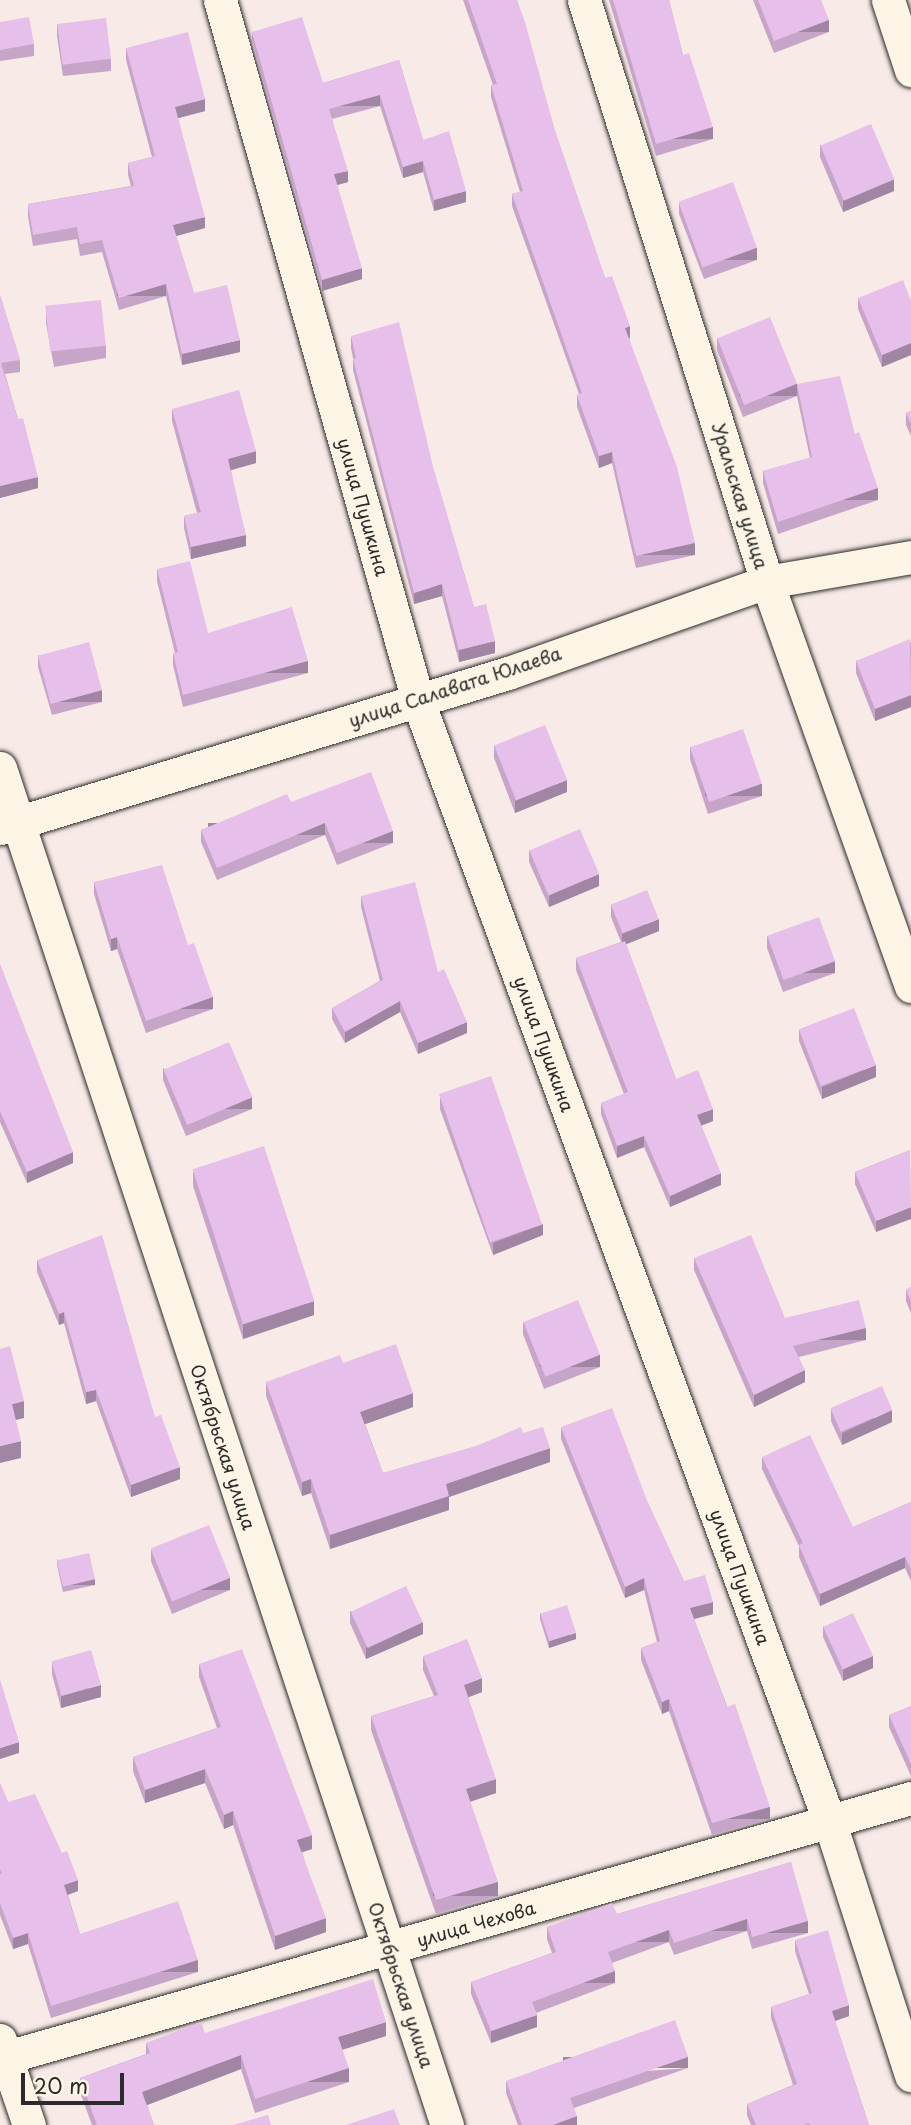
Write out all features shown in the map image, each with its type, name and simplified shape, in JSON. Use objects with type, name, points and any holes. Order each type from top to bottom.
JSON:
[{"type":"street","name":"улица Пушкина","points":[[220,0],[418,701],[830,1823],[911,2075]]},
{"type":"street","name":"Уральская улица","points":[[584,0],[767,582],[911,986]]},
{"type":"street","points":[[887,0],[911,70]]},
{"type":"street","name":"улица Салавата Юлаева","points":[[8,825],[418,701],[767,582],[911,557]]},
{"type":"street","name":"Октябрьская улица","points":[[0,768],[8,825],[447,2125]]},
{"type":"street","name":"улица Чехова","points":[[2,2052],[389,1949],[911,1798]]},
{"type":"street","points":[[2,2052],[29,2125]]},
{"type":"building","points":[[468,0],[517,0],[555,131],[605,278],[612,276],[630,326],[625,328],[677,467],[695,543],[636,556],[612,452],[599,456],[577,395],[582,393],[512,194],[523,191],[491,85],[497,84]]},
{"type":"building","points":[[613,0],[669,0],[683,55],[689,53],[713,127],[656,144]]},
{"type":"building","points":[[758,0],[821,0],[829,20],[774,41]]},
{"type":"building","points":[[29,17],[34,44],[0,50],[0,22]]},
{"type":"building","points":[[302,17],[323,83],[399,60],[423,140],[449,131],[466,191],[434,200],[423,161],[403,167],[380,95],[329,109],[348,171],[334,174],[362,268],[322,280],[252,32]]},
{"type":"building","points":[[106,18],[111,59],[62,65],[57,24]]},
{"type":"building","points":[[188,32],[205,99],[175,107],[205,217],[173,225],[194,293],[227,285],[240,340],[182,354],[166,284],[119,298],[102,240],[80,244],[77,227],[33,235],[28,204],[134,186],[128,163],[155,156],[126,48]]},
{"type":"building","points":[[871,124],[894,179],[844,201],[820,145]]},
{"type":"building","points":[[733,182],[757,248],[702,268],[678,202]]},
{"type":"building","points":[[903,280],[911,301],[911,343],[882,355],[858,298]]},
{"type":"building","points":[[0,295],[20,360],[1,363],[18,419],[23,418],[38,477],[0,486]]},
{"type":"building","points":[[101,300],[106,346],[50,352],[45,306]]},
{"type":"building","points":[[770,317],[797,384],[744,405],[717,338]]},
{"type":"building","points":[[399,322],[434,471],[474,607],[486,604],[495,641],[459,650],[442,584],[414,593],[353,359],[356,358],[351,336]]},
{"type":"building","points":[[840,376],[855,434],[859,432],[878,488],[778,522],[763,471],[812,457],[797,384]]},
{"type":"building","points":[[239,390],[256,451],[228,459],[246,535],[191,547],[184,516],[201,512],[172,409]]},
{"type":"building","points":[[911,411],[911,424],[906,413]]},
{"type":"building","points":[[190,561],[208,633],[292,607],[308,661],[183,695],[173,653],[178,652],[157,569]]},
{"type":"building","points":[[910,639],[911,695],[875,709],[856,661]]},
{"type":"building","points":[[89,642],[102,690],[51,704],[38,656]]},
{"type":"building","points":[[545,725],[567,780],[516,800],[494,746]]},
{"type":"building","points":[[743,729],[762,784],[709,802],[690,747]]},
{"type":"building","points":[[371,772],[393,831],[337,853],[325,823],[217,868],[201,830],[287,794],[291,802]]},
{"type":"building","points":[[580,829],[599,874],[549,896],[529,850]]},
{"type":"building","points":[[162,865],[188,945],[194,943],[213,997],[146,1021],[117,937],[111,939],[94,882]]},
{"type":"building","points":[[415,882],[438,972],[444,969],[467,1022],[418,1043],[400,1001],[345,1032],[332,1008],[383,980],[361,896]]},
{"type":"building","points":[[647,890],[659,919],[622,933],[611,905]]},
{"type":"building","points":[[819,917],[835,961],[783,980],[767,936]]},
{"type":"building","points":[[625,941],[676,1079],[698,1070],[713,1109],[697,1115],[721,1173],[670,1196],[644,1136],[617,1146],[601,1103],[628,1092],[576,958]]},
{"type":"building","points":[[0,964],[73,1152],[27,1172],[0,1111]]},
{"type":"building","points":[[854,1008],[876,1065],[821,1086],[799,1029]]},
{"type":"building","points":[[229,1042],[252,1097],[187,1125],[164,1070]]},
{"type":"building","points":[[491,1076],[542,1224],[490,1242],[439,1094]]},
{"type":"building","points":[[264,1146],[314,1301],[243,1324],[193,1169]]},
{"type":"building","points":[[910,1150],[911,1207],[876,1221],[855,1172]]},
{"type":"building","points":[[102,1235],[155,1417],[161,1415],[180,1467],[131,1485],[96,1390],[86,1392],[64,1312],[59,1314],[37,1260]]},
{"type":"building","points":[[751,1235],[785,1318],[859,1300],[866,1328],[793,1346],[805,1370],[754,1395],[694,1258]]},
{"type":"building","points":[[911,1287],[911,1302],[906,1290]]},
{"type":"building","points":[[578,1300],[600,1355],[545,1377],[523,1322]]},
{"type":"building","points":[[396,1344],[413,1393],[360,1412],[383,1473],[476,1446],[521,1427],[523,1433],[543,1427],[550,1448],[446,1484],[449,1496],[330,1535],[311,1479],[302,1482],[266,1382],[340,1355],[343,1363]]},
{"type":"building","points":[[10,1346],[24,1401],[12,1404],[21,1441],[0,1446],[0,1349]]},
{"type":"building","points":[[882,1386],[892,1410],[841,1432],[830,1408]]},
{"type":"building","points":[[612,1408],[648,1503],[684,1581],[705,1575],[713,1602],[690,1608],[727,1707],[735,1704],[770,1807],[712,1823],[669,1699],[662,1702],[641,1648],[660,1641],[644,1578],[625,1587],[561,1427]]},
{"type":"building","points":[[810,1435],[853,1527],[911,1502],[911,1569],[905,1557],[820,1594],[799,1545],[803,1543],[762,1457]]},
{"type":"building","points":[[209,1525],[230,1578],[172,1601],[151,1549]]},
{"type":"building","points":[[89,1553],[95,1579],[63,1587],[57,1560]]},
{"type":"building","points":[[406,1586],[423,1622],[368,1648],[351,1612]]},
{"type":"building","points":[[567,1605],[576,1633],[549,1641],[540,1614]]},
{"type":"building","points":[[853,1613],[873,1656],[843,1670],[823,1627]]},
{"type":"building","points":[[467,1639],[482,1678],[464,1685],[496,1779],[466,1789],[498,1882],[436,1900],[371,1716],[438,1695],[423,1656]]},
{"type":"building","points":[[242,1649],[312,1835],[297,1840],[326,1918],[275,1936],[233,1811],[224,1815],[205,1769],[145,1790],[133,1757],[221,1727],[199,1664]]},
{"type":"building","points":[[91,1650],[101,1685],[62,1696],[52,1661]]},
{"type":"building","points":[[0,1679],[19,1742],[0,1748]]},
{"type":"building","points":[[911,1706],[911,1764],[889,1715]]},
{"type":"building","points":[[0,1783],[8,1802],[35,1794],[62,1853],[67,1851],[78,1880],[64,1885],[80,1934],[178,1901],[198,1960],[51,2006],[28,1933],[13,1938],[0,1903]]},
{"type":"building","points":[[791,1862],[808,1921],[752,1937],[747,1919],[674,1943],[669,1930],[608,1952],[615,1971],[532,2002],[537,2015],[491,2031],[471,1982],[556,1952],[547,1927],[612,1903],[617,1914]]},
{"type":"building","points":[[828,1930],[849,2005],[832,2011],[869,2125],[756,2125],[747,2104],[797,2084],[771,2007],[812,1993],[795,1940]]},
{"type":"building","points":[[373,1979],[386,2022],[338,2037],[349,2068],[255,2099],[241,2055],[142,2092],[154,2125],[97,2125],[80,2078],[150,2053],[146,2043],[201,2022],[205,2033]]},
{"type":"building","points":[[675,2020],[688,2057],[570,2098],[577,2116],[553,2125],[522,2125],[506,2081]]},
{"type":"building","points":[[394,2109],[400,2125],[346,2125]]},
{"type":"building","points":[[268,2115],[271,2125],[233,2125]]}]
